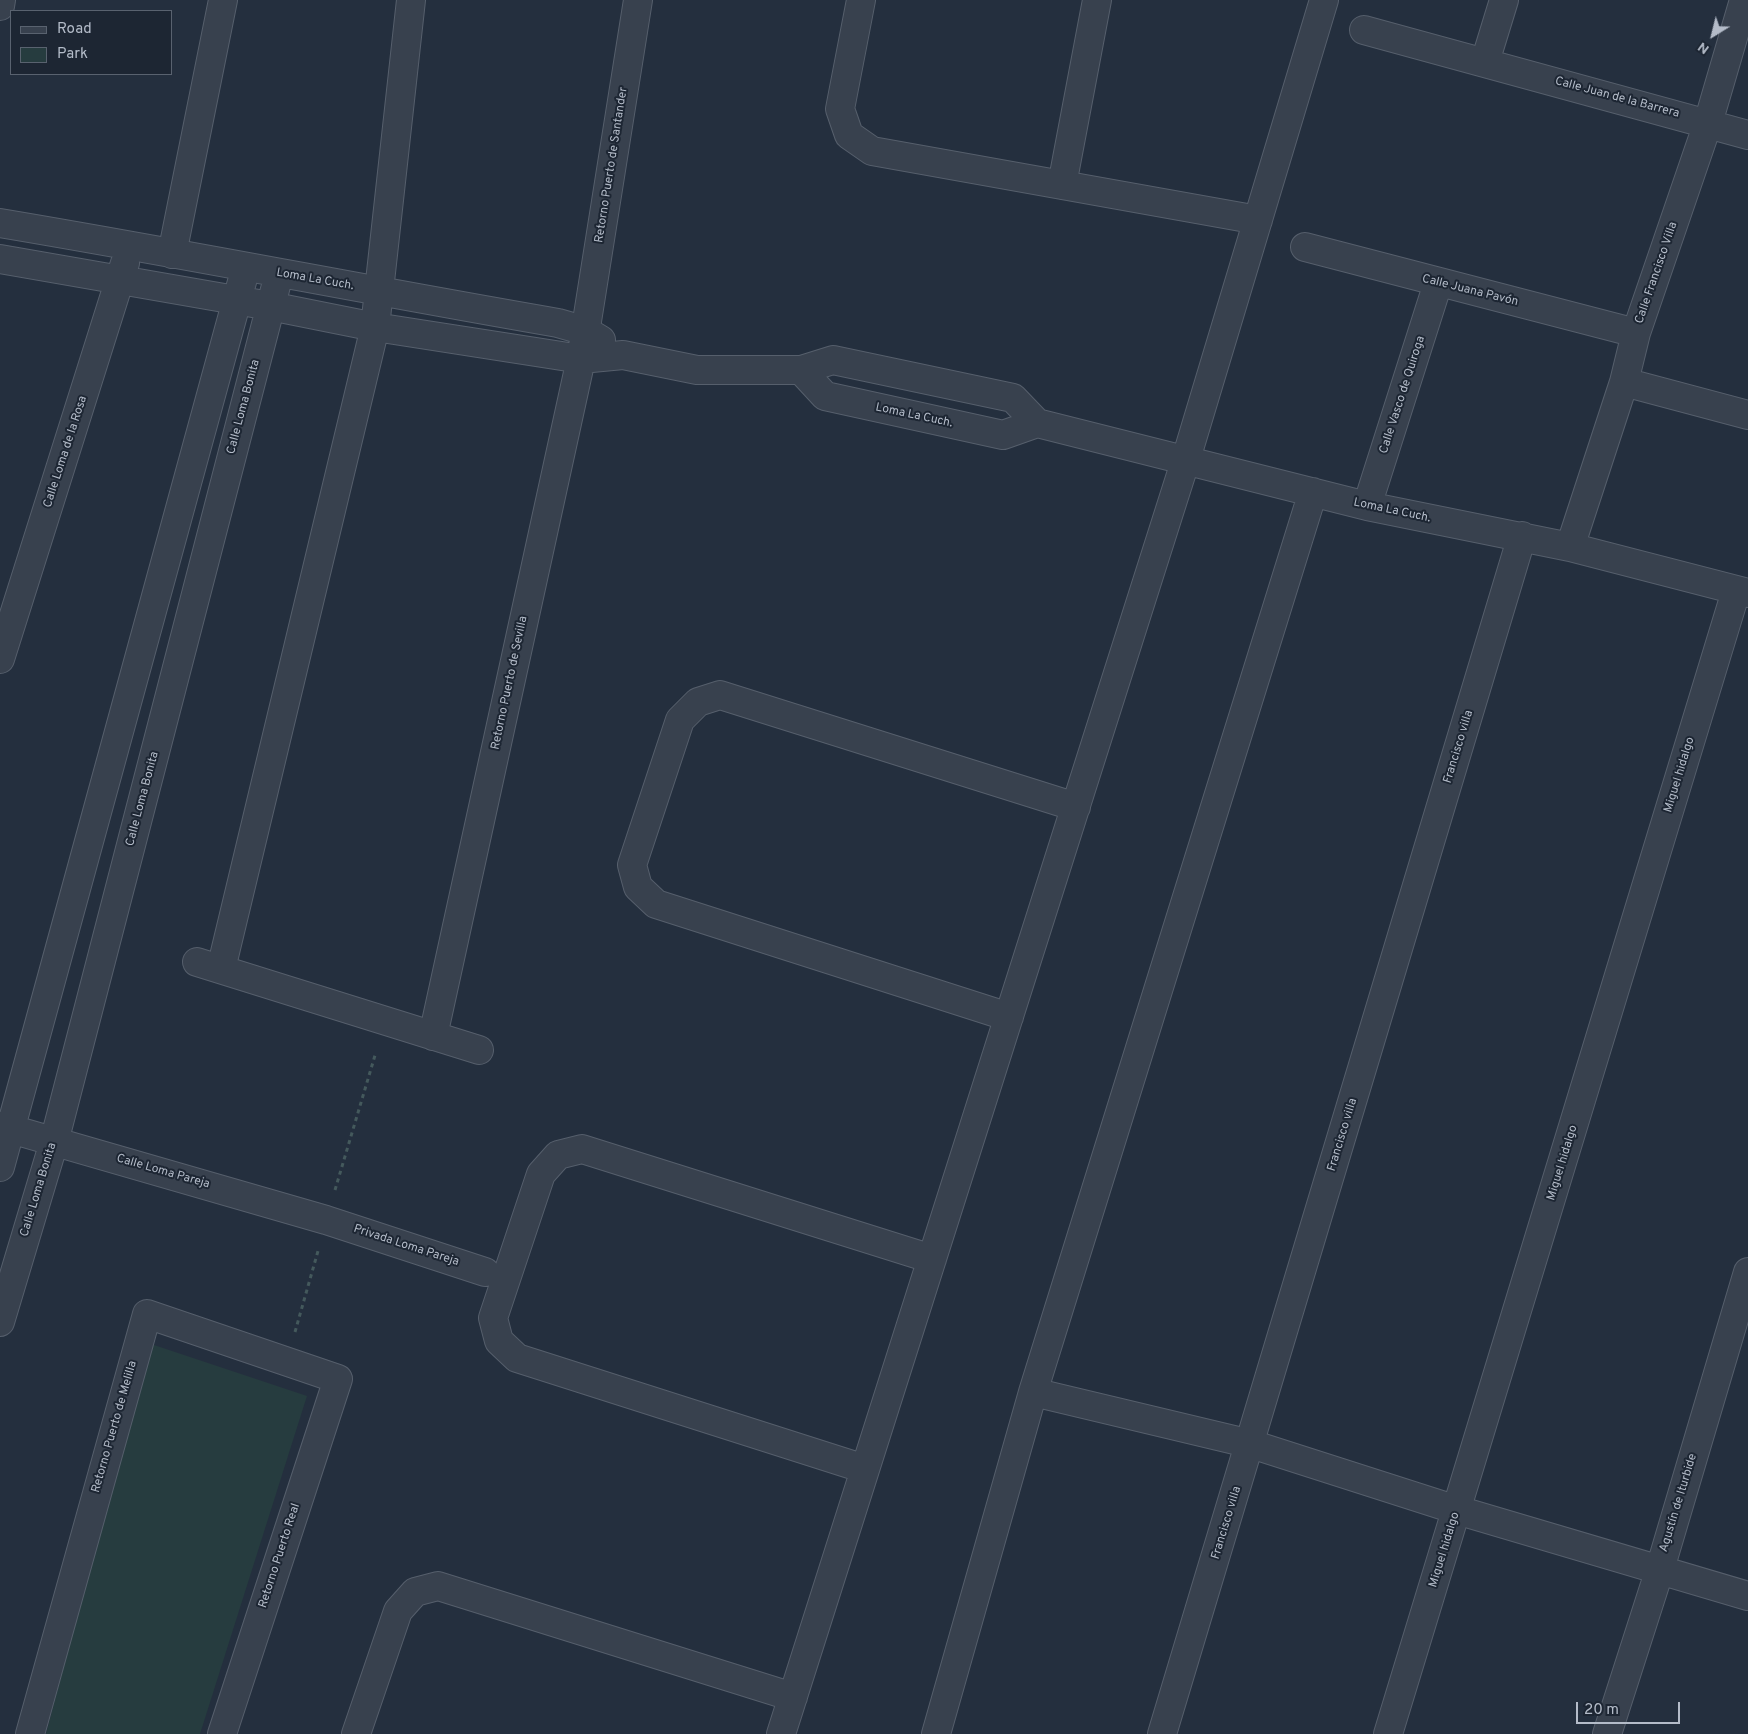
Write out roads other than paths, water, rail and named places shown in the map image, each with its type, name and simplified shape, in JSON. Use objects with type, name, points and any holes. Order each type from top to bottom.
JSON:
[{"type":"street","points":[[0,6],[1,0]]},
{"type":"street","points":[[172,254],[223,0]]},
{"type":"street","points":[[411,0],[374,327],[209,966],[479,1050]]},
{"type":"street","name":"Retorno Puerto de Santander","points":[[586,331],[638,0]]},
{"type":"street","points":[[861,0],[840,110],[849,135],[872,151],[1258,220]]},
{"type":"street","points":[[1062,185],[1097,0]]},
{"type":"street","points":[[781,1734],[1186,459],[1324,0]]},
{"type":"street","points":[[1485,62],[1504,0]]},
{"type":"street","name":"Calle Francisco Villa","points":[[1570,547],[1624,382],[1636,333],[1708,123],[1744,0]]},
{"type":"street","name":"Calle Juan de la Barrera","points":[[1364,30],[1748,135]]},
{"type":"street","name":"Loma La Cuch.","points":[[0,223],[129,244],[279,274],[558,323],[586,331],[623,355]]},
{"type":"street","name":"Calle Loma de la Rosa","points":[[0,659],[120,280],[129,244]]},
{"type":"street","name":"Calle Juana Pavón","points":[[1304,247],[1636,333]]},
{"type":"street","name":"Loma La Cuch.","points":[[0,259],[270,306],[374,327],[581,359],[623,355],[697,370],[801,370],[833,360],[1012,398],[1037,423],[1367,506],[1570,547],[1742,592]]},
{"type":"street","points":[[0,1167],[6,1128],[246,267]]},
{"type":"street","name":"Calle Loma Bonita","points":[[0,1322],[54,1142],[279,274]]},
{"type":"street","name":"Calle Vasco de Quiroga","points":[[1367,506],[1438,283]]},
{"type":"street","name":"Retorno Puerto de Sevilla","points":[[433,1036],[586,331]]},
{"type":"street","name":"Loma La Cuch.","points":[[801,370],[825,396],[1003,435],[1037,423]]},
{"type":"street","points":[[1624,382],[1748,415]]},
{"type":"street","points":[[936,1734],[1033,1392],[1313,492]]},
{"type":"street","name":"Francisco villa","points":[[1162,1734],[1251,1444],[1522,536]]},
{"type":"street","name":"Miguel hidalgo","points":[[1388,1734],[1742,592]]},
{"type":"street","points":[[1009,1017],[656,904],[638,887],[632,865],[680,720],[698,702],[720,695],[1076,808]]},
{"type":"street","name":"Calle Loma Pareja","points":[[6,1128],[326,1220]]},
{"type":"street","points":[[865,1470],[516,1358],[499,1341],[493,1318],[541,1174],[558,1155],[582,1149],[932,1259]]},
{"type":"street","name":"Privada Loma Pareja","points":[[326,1220],[485,1272]]},
{"type":"street","name":"Agustín de Iturbide","points":[[1607,1734],[1660,1570],[1748,1272]]},
{"type":"street","name":"Retorno Puerto de Melilla","points":[[30,1734],[147,1314],[338,1378]]},
{"type":"street","name":"Retorno Puerto Real","points":[[222,1734],[338,1378]]},
{"type":"street","points":[[1033,1392],[1251,1444],[1457,1510],[1748,1596]]},
{"type":"street","points":[[356,1734],[398,1610],[415,1592],[438,1586],[793,1697]]}]
